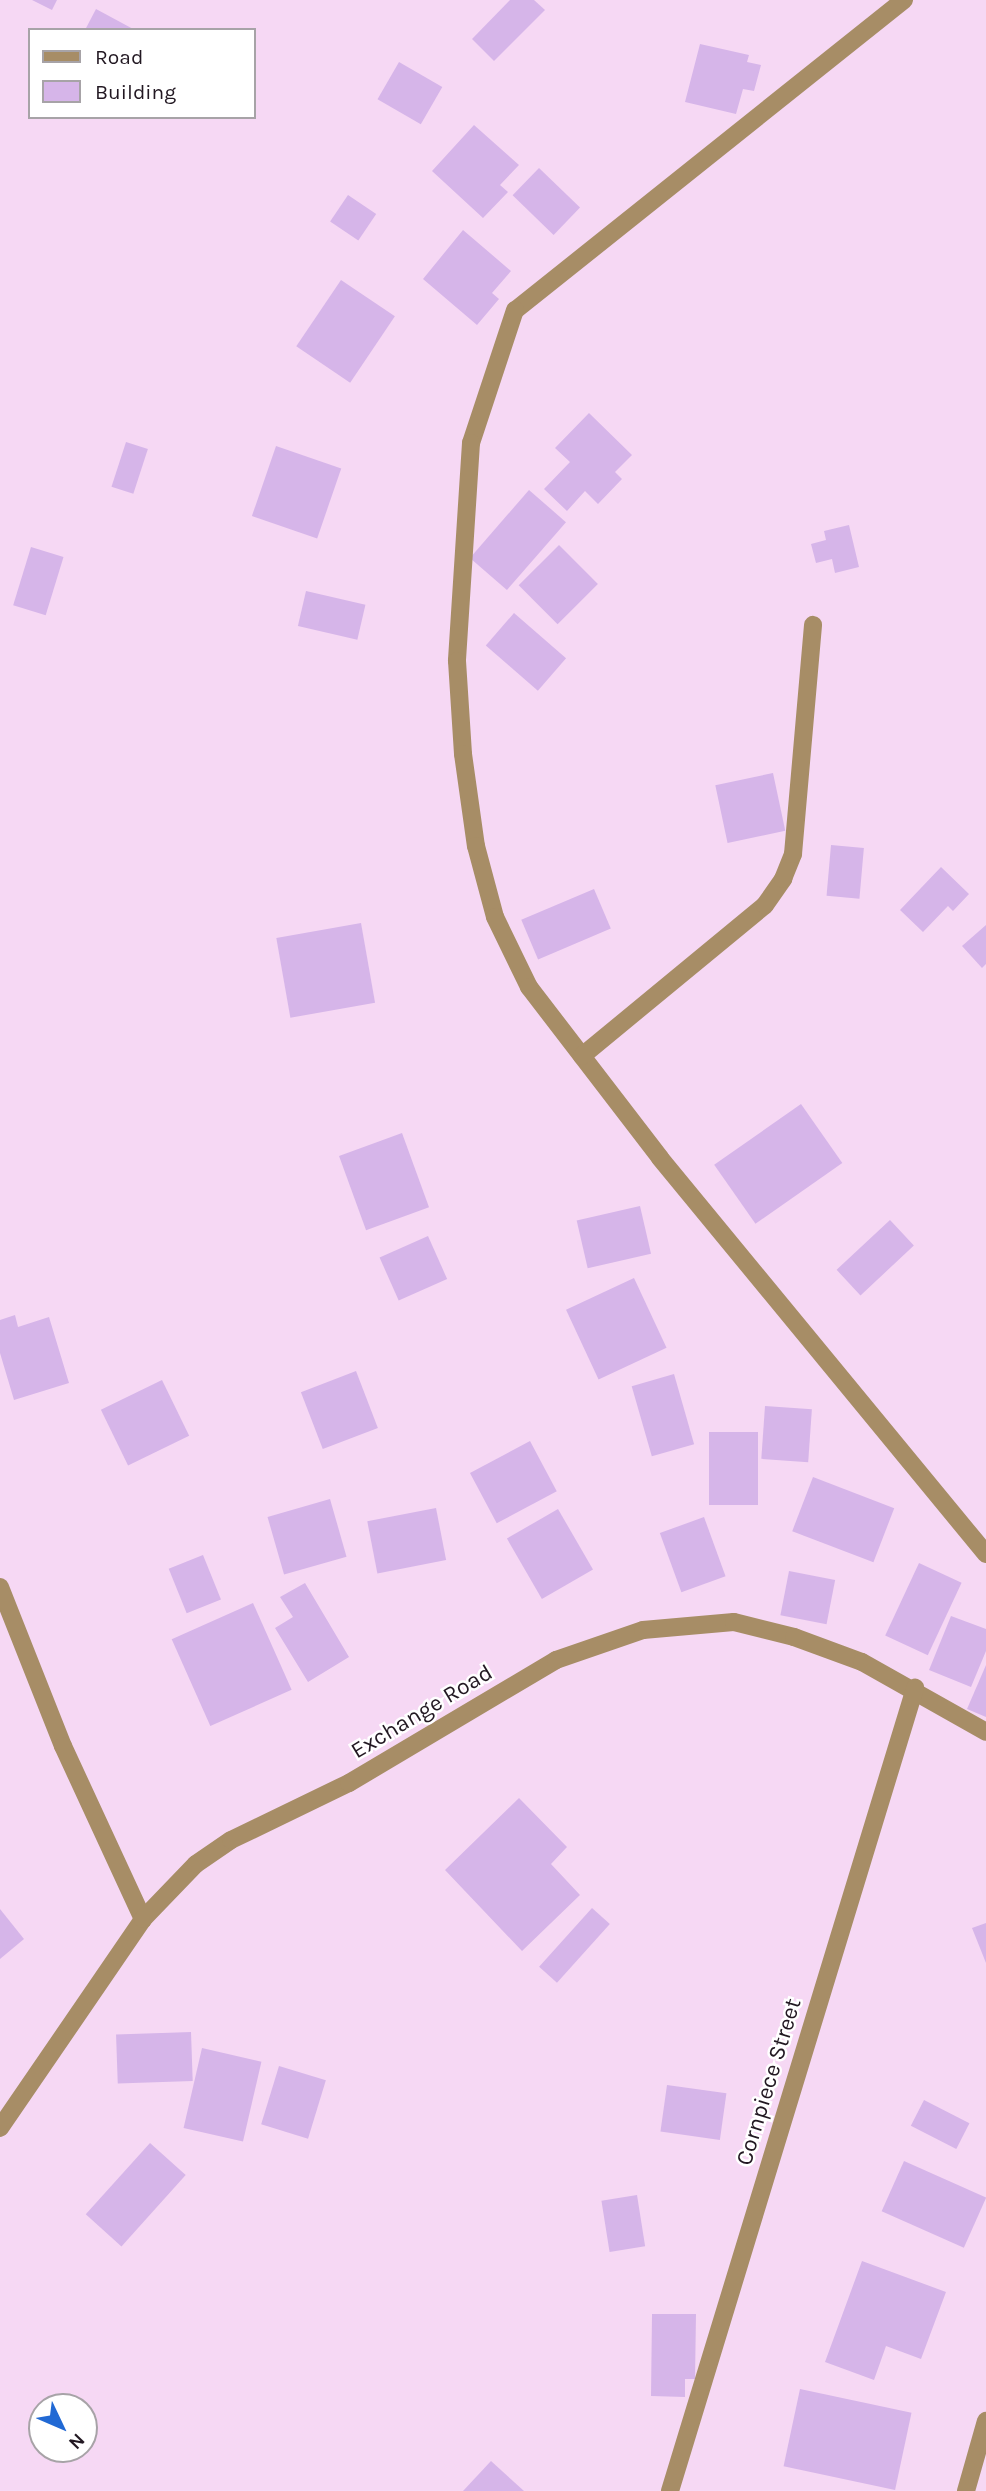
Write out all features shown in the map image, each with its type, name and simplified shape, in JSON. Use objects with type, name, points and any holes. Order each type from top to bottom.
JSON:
[{"type":"street","points":[[904,0],[515,310],[471,443],[457,661],[463,754],[476,846],[495,917],[529,987],[986,1554]]},
{"type":"street","points":[[582,1056],[765,905],[783,879],[793,854],[813,625]]},
{"type":"street","points":[[0,1587],[63,1746],[143,1919]]},
{"type":"street","name":"Exchange Road","points":[[0,2128],[143,1919],[177,1881],[231,1840],[349,1783],[556,1660],[614,1637],[734,1622],[817,1645],[915,1688],[986,1732]]},
{"type":"street","name":"Cornpiece Street","points":[[675,2490],[915,1688]]},
{"type":"street","points":[[966,2491],[986,2421]]},
{"type":"building","points":[[32,0],[57,0],[52,10]]},
{"type":"building","points":[[510,0],[534,0],[545,10],[494,61],[472,39]]},
{"type":"building","points":[[96,9],[131,28],[86,28]]},
{"type":"building","points":[[700,44],[749,55],[747,62],[761,65],[754,91],[743,89],[736,114],[685,102]]},
{"type":"building","points":[[399,62],[442,87],[421,124],[378,99]]},
{"type":"building","points":[[474,125],[519,165],[500,185],[508,192],[483,218],[432,171]]},
{"type":"building","points":[[539,168],[580,208],[554,235],[513,195]]},
{"type":"building","points":[[348,195],[376,214],[358,241],[330,222]]},
{"type":"building","points":[[463,230],[511,271],[492,293],[499,299],[477,325],[423,279]]},
{"type":"building","points":[[341,280],[395,316],[350,383],[296,346]]},
{"type":"building","points":[[589,413],[632,455],[615,472],[622,479],[598,504],[585,491],[567,511],[544,489],[570,462],[555,448]]},
{"type":"building","points":[[126,442],[148,449],[133,494],[111,487]]},
{"type":"building","points":[[276,446],[341,468],[317,538],[252,516]]},
{"type":"building","points":[[529,490],[566,522],[507,590],[470,558]]},
{"type":"building","points":[[849,525],[859,567],[835,573],[832,559],[816,563],[811,544],[826,540],[824,531]]},
{"type":"building","points":[[559,545],[598,584],[558,624],[519,585]]},
{"type":"building","points":[[31,547],[64,557],[46,615],[13,605]]},
{"type":"building","points":[[306,591],[365,605],[357,640],[298,626]]},
{"type":"building","points":[[514,613],[566,658],[538,691],[486,645]]},
{"type":"building","points":[[773,773],[785,831],[728,843],[715,785]]},
{"type":"building","points":[[831,845],[864,848],[859,899],[827,896]]},
{"type":"building","points":[[941,867],[969,894],[953,911],[948,906],[923,932],[900,910]]},
{"type":"building","points":[[594,889],[611,929],[538,959],[521,920]]},
{"type":"building","points":[[361,923],[375,1003],[290,1018],[276,938]]},
{"type":"building","points":[[986,925],[986,964],[982,968],[962,946]]},
{"type":"building","points":[[801,1104],[842,1163],[755,1224],[714,1165]]},
{"type":"building","points":[[402,1133],[429,1207],[366,1230],[339,1156]]},
{"type":"building","points":[[640,1206],[651,1254],[588,1268],[577,1221]]},
{"type":"building","points":[[890,1220],[914,1246],[860,1295],[837,1270]]},
{"type":"building","points":[[428,1236],[447,1279],[399,1300],[380,1258]]},
{"type":"building","points":[[634,1278],[667,1348],[599,1379],[566,1310]]},
{"type":"building","points":[[15,1315],[18,1327],[49,1317],[69,1383],[14,1400],[0,1353],[0,1320]]},
{"type":"building","points":[[356,1371],[378,1428],[323,1449],[301,1392]]},
{"type":"building","points":[[674,1374],[694,1444],[652,1456],[632,1386]]},
{"type":"building","points":[[162,1380],[189,1436],[128,1466],[101,1410]]},
{"type":"building","points":[[765,1406],[812,1409],[808,1462],[761,1459]]},
{"type":"building","points":[[709,1432],[758,1432],[758,1505],[709,1505]]},
{"type":"building","points":[[530,1441],[557,1491],[497,1523],[470,1473]]},
{"type":"building","points":[[813,1477],[894,1508],[873,1562],[792,1531]]},
{"type":"building","points":[[330,1499],[347,1557],[284,1575],[268,1517]]},
{"type":"building","points":[[436,1508],[446,1560],[377,1573],[367,1521]]},
{"type":"building","points":[[558,1509],[593,1570],[542,1599],[507,1538]]},
{"type":"building","points":[[704,1517],[726,1576],[681,1592],[660,1533]]},
{"type":"building","points":[[203,1555],[221,1600],[187,1613],[169,1569]]},
{"type":"building","points":[[919,1563],[962,1583],[928,1655],[885,1636]]},
{"type":"building","points":[[789,1571],[835,1580],[827,1624],[780,1615]]},
{"type":"building","points":[[305,1583],[349,1657],[308,1682],[275,1628],[293,1617],[280,1597]]},
{"type":"building","points":[[253,1603],[292,1690],[210,1726],[172,1639]]},
{"type":"building","points":[[951,1616],[986,1629],[986,1651],[971,1687],[929,1670]]},
{"type":"building","points":[[986,1665],[986,1717],[967,1709]]},
{"type":"building","points":[[519,1798],[567,1847],[551,1864],[580,1895],[522,1951],[445,1870]]},
{"type":"building","points":[[592,1908],[610,1924],[557,1983],[539,1967]]},
{"type":"building","points":[[0,1909],[24,1939],[0,1959]]},
{"type":"building","points":[[986,1923],[986,1963],[972,1928]]},
{"type":"building","points":[[191,2032],[193,2081],[118,2084],[116,2035]]},
{"type":"building","points":[[202,2048],[261,2062],[243,2142],[184,2128]]},
{"type":"building","points":[[279,2066],[326,2080],[308,2139],[261,2124]]},
{"type":"building","points":[[667,2085],[726,2093],[720,2140],[660,2132]]},
{"type":"building","points":[[924,2100],[969,2123],[956,2149],[911,2126]]},
{"type":"building","points":[[150,2143],[186,2175],[121,2246],[86,2214]]},
{"type":"building","points":[[904,2161],[986,2198],[964,2248],[882,2211]]},
{"type":"building","points":[[637,2195],[645,2246],[610,2252],[601,2201]]},
{"type":"building","points":[[862,2261],[946,2292],[921,2359],[886,2346],[874,2380],[825,2362]]},
{"type":"building","points":[[652,2314],[696,2314],[695,2379],[685,2379],[685,2397],[651,2396]]},
{"type":"building","points":[[800,2389],[912,2413],[895,2490],[784,2466]]},
{"type":"building","points":[[491,2461],[524,2491],[463,2491]]}]
